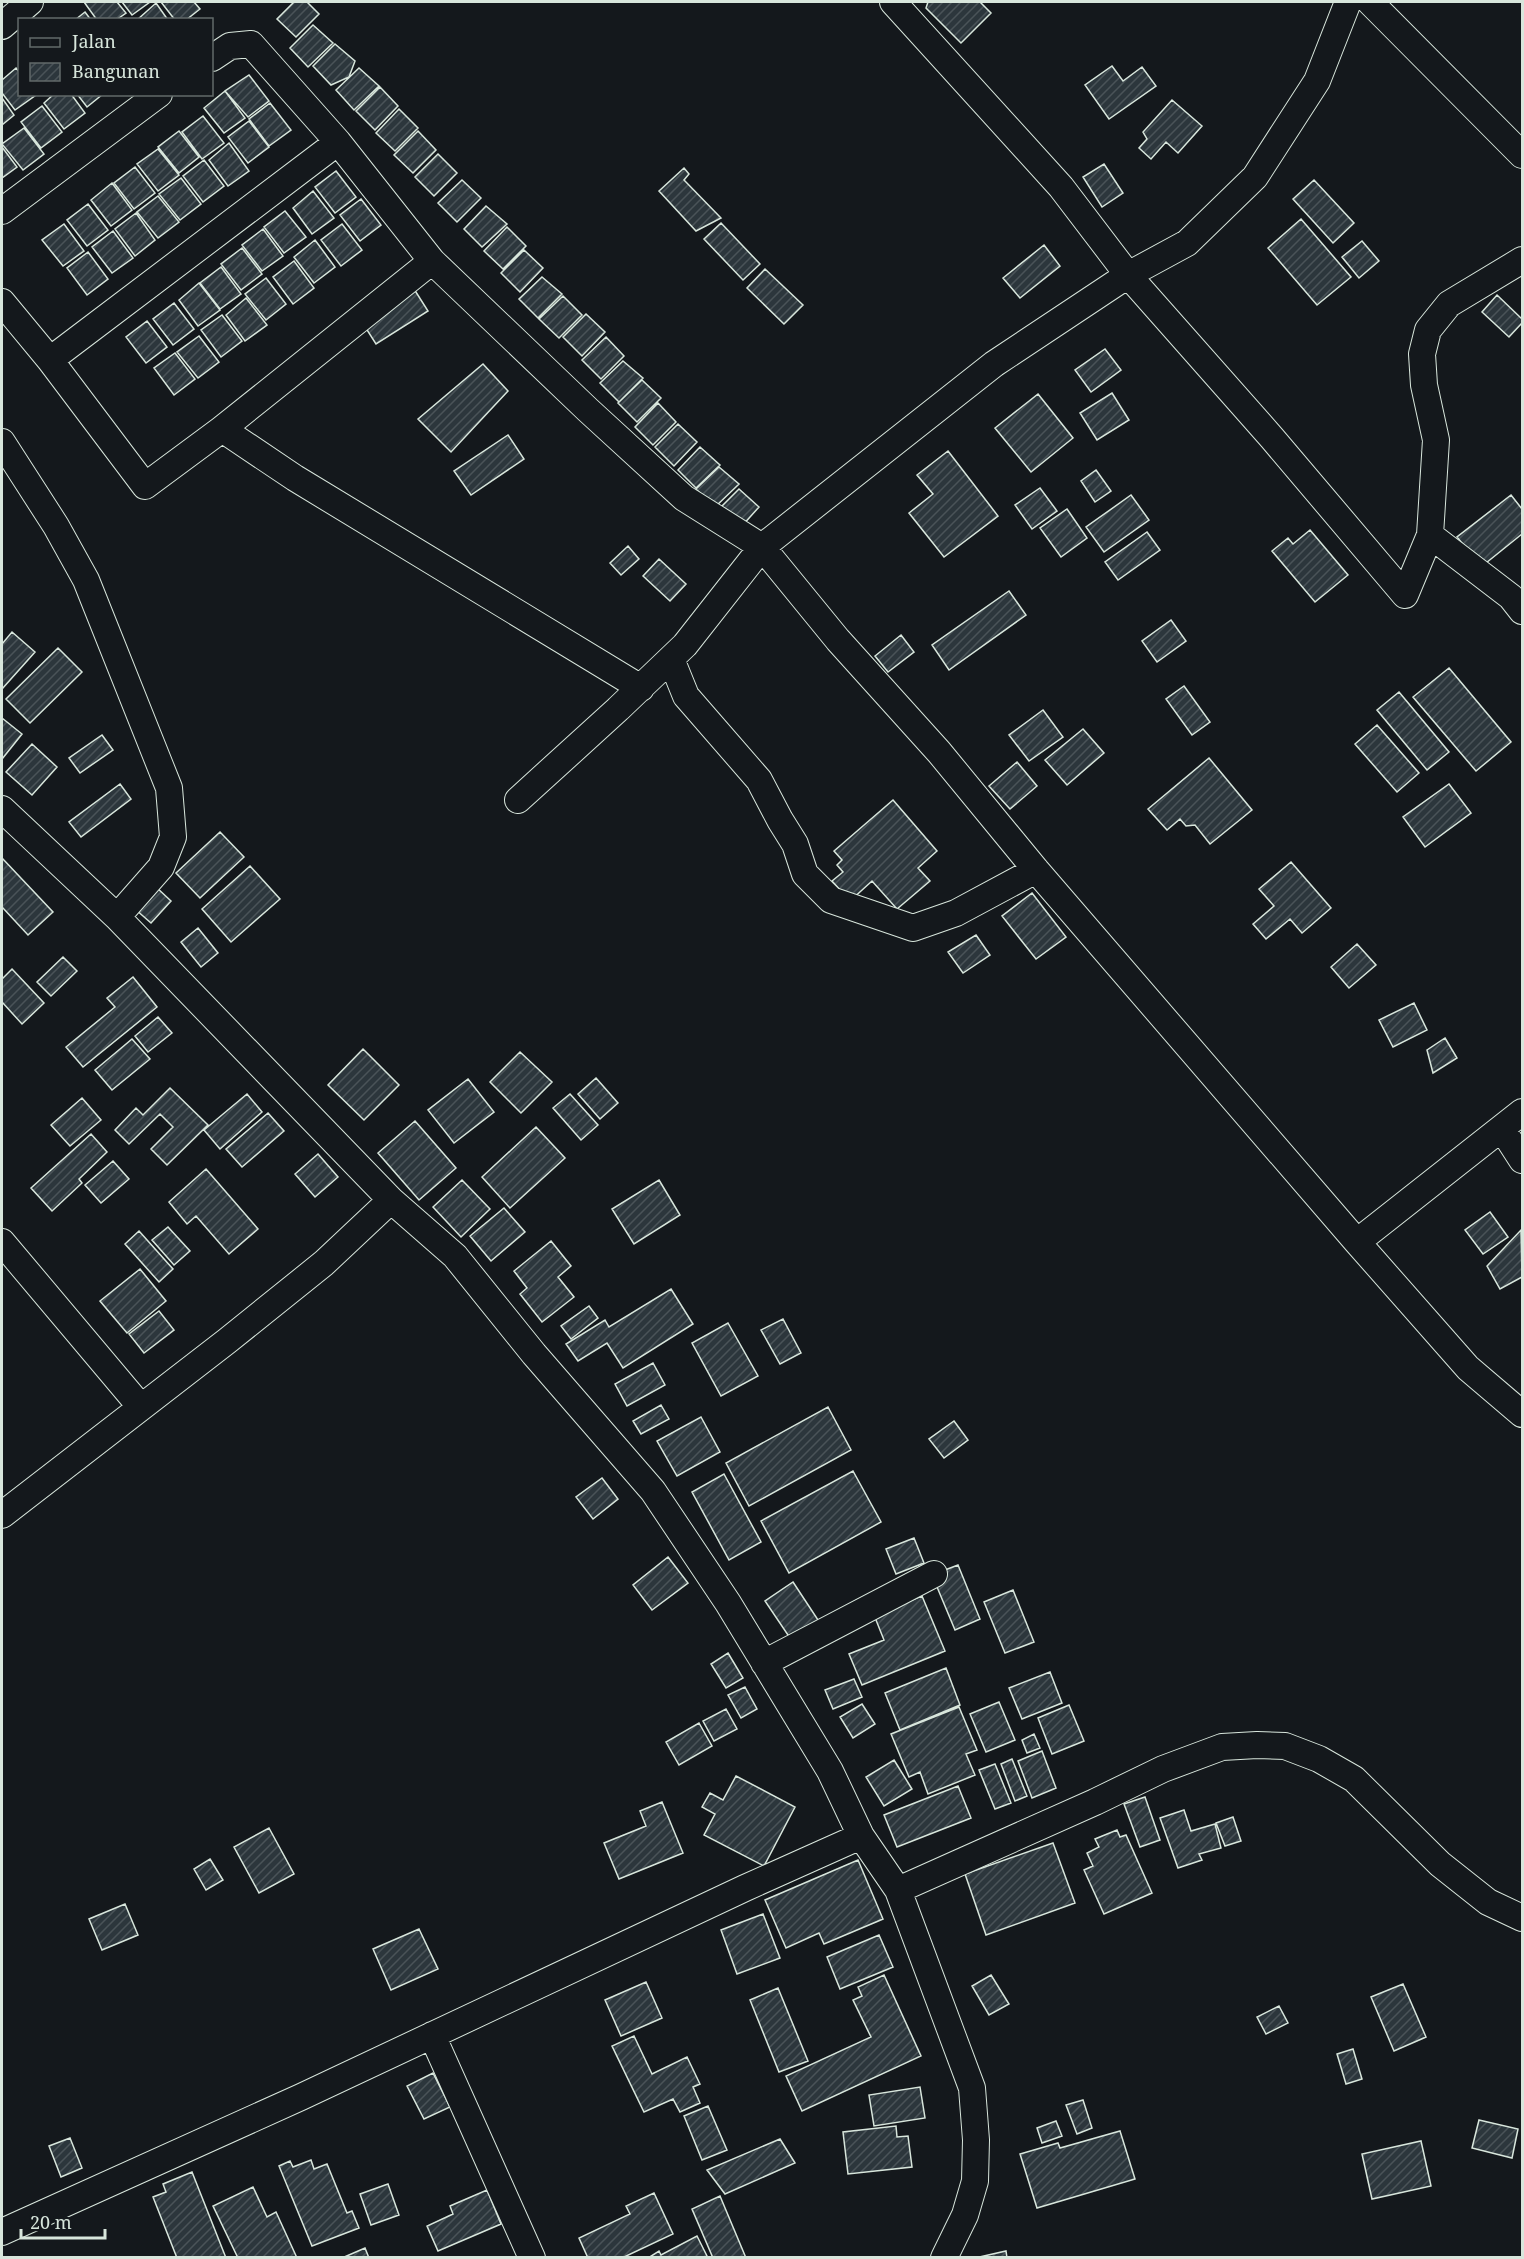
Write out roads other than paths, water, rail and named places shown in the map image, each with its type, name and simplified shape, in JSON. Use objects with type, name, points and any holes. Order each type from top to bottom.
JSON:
[{"type":"street","points":[[2,26],[30,2]]},
{"type":"street","points":[[893,2],[1061,187],[1128,275],[1272,438],[1405,595],[1430,535],[1436,440],[1424,385],[1422,354],[1428,330],[1449,304],[1522,260]]},
{"type":"street","points":[[518,800],[685,645],[762,548],[994,364],[1128,275],[1187,243],[1254,177],[1317,81],[1348,2]]},
{"type":"street","points":[[1370,2],[1522,155]]},
{"type":"street","points":[[213,57],[230,46],[251,44],[338,142],[432,261],[684,498],[762,548],[838,640],[939,752],[1036,870],[1357,1242],[1468,1368],[1522,1414]]},
{"type":"street","points":[[2,211],[156,96]]},
{"type":"street","points":[[50,360],[338,142]]},
{"type":"street","points":[[2,302],[50,360],[145,486],[222,429],[432,261]]},
{"type":"street","points":[[222,429],[295,478],[641,688]]},
{"type":"street","points":[[2,442],[56,526],[86,580],[169,788],[173,837],[161,867],[117,917]]},
{"type":"street","points":[[1430,535],[1511,597],[1522,611]]},
{"type":"street","points":[[671,659],[686,696],[759,780],[795,844],[804,874],[831,900],[913,928],[956,913],[1036,870]]},
{"type":"street","points":[[2,809],[117,917],[392,1200],[455,1256],[534,1354],[653,1491],[728,1603],[830,1771],[861,1836],[898,1890],[972,2088],[976,2140],[975,2181],[965,2215],[944,2258]]},
{"type":"street","points":[[1357,1242],[1522,1112]]},
{"type":"street","points":[[1502,1129],[1522,1161]]},
{"type":"street","points":[[2,1515],[324,1263],[392,1200]]},
{"type":"street","points":[[2,1242],[140,1407]]},
{"type":"street","points":[[764,1663],[934,1574]]},
{"type":"street","points":[[898,1890],[1163,1769],[1222,1747],[1257,1744],[1285,1746],[1319,1759],[1354,1779],[1440,1864],[1488,1902],[1522,1918]]},
{"type":"street","points":[[2,2232],[290,2102],[861,1836]]},
{"type":"street","points":[[432,2035],[532,2258]]}]
